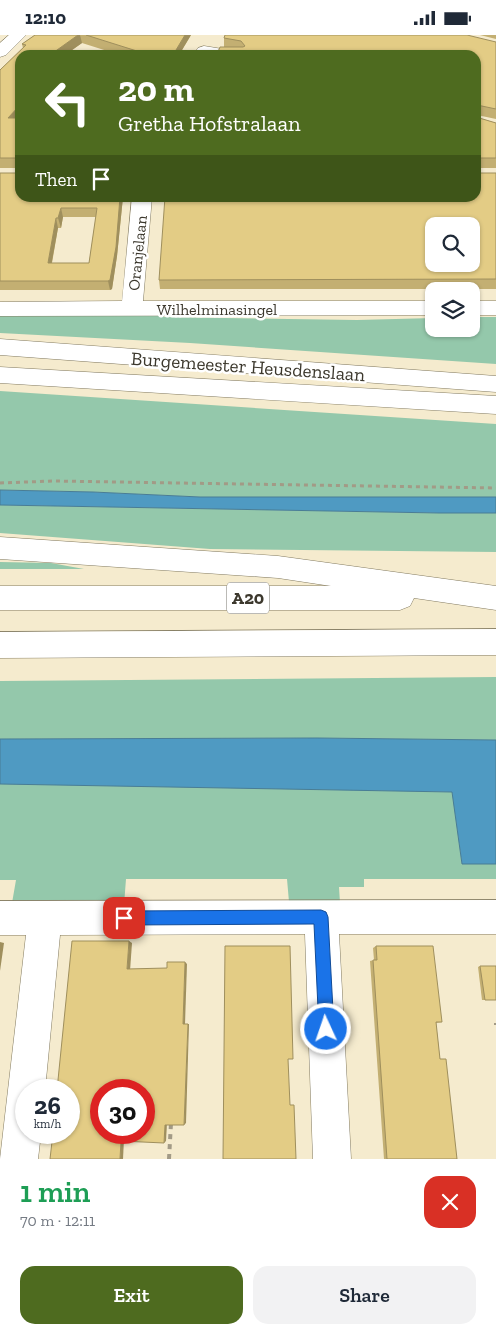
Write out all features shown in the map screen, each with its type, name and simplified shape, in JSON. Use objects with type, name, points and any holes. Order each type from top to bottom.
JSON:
[{"type":"main road","points":[[0,52],[18,35]]},
{"type":"main road","name":"Oranjelaan","points":[[132,309],[142,202]]},
{"type":"main road","name":"Wilhelminasingel","points":[[0,309],[425,308]]},
{"type":"main road","points":[[480,308],[496,308]]},
{"type":"main road","name":"Burgemeester Heusdenslaan","points":[[0,347],[496,384]]},
{"type":"main road","name":"Burgemeester Heusdenslaan","points":[[0,375],[496,405]]},
{"type":"main road","name":"A20","points":[[0,548],[278,567],[496,598]]},
{"type":"main road","name":"A20","points":[[0,599],[496,598]]},
{"type":"main road","points":[[0,645],[496,642]]},
{"type":"main road","points":[[321,917],[332,1159]]},
{"type":"main road","points":[[0,918],[496,917]]},
{"type":"main road","points":[[19,1159],[45,918]]},
{"type":"path","points":[[0,483],[54,481],[496,488]]},
{"type":"path","points":[[169,1159],[171,1120]]},
{"type":"green space","points":[[164,313],[164,317],[357,320],[425,318],[425,337],[480,337],[480,317],[496,317],[496,364],[190,343],[0,333],[0,315]]},
{"type":"green space","points":[[0,391],[496,424],[496,497],[200,497],[0,490]]},
{"type":"green space","points":[[0,505],[496,513],[496,552],[210,549],[0,533]]},
{"type":"green space","points":[[0,562],[51,563],[84,569],[0,569]]},
{"type":"green space","points":[[496,677],[496,740],[317,738],[0,739],[0,681]]},
{"type":"green space","points":[[44,783],[453,792],[462,864],[496,864],[496,879],[364,879],[364,887],[339,887],[340,903],[289,902],[287,879],[126,879],[124,905],[12,903],[16,880],[0,880],[0,784]]},
{"type":"water","points":[[0,490],[200,497],[496,497],[496,513],[0,505]]},
{"type":"water","points":[[317,738],[496,740],[496,864],[462,864],[452,792],[0,784],[0,739]]},
{"type":"building","points":[[35,35],[78,35],[57,50],[21,50],[26,45],[22,44]]},
{"type":"building","points":[[86,35],[185,35],[176,50],[134,50]]},
{"type":"building","points":[[225,35],[467,35],[496,42],[496,109],[481,106],[481,50],[219,50],[220,47],[245,46],[241,41],[224,38]]},
{"type":"building","points":[[15,56],[15,110],[8,118],[15,118],[15,158],[0,158],[0,70]]},
{"type":"building","points":[[481,118],[496,123],[496,158],[481,158]]},
{"type":"building","points":[[0,173],[15,173],[15,202],[120,202],[116,247],[110,280],[0,281]],"holes":[[[61,208],[97,208],[89,263],[48,263],[56,218],[58,218]]]},
{"type":"building","points":[[481,173],[496,173],[496,279],[159,280],[165,202],[481,202]]},
{"type":"building","points":[[72,941],[129,941],[127,969],[167,968],[167,962],[185,962],[183,1024],[188,1024],[184,1125],[165,1125],[164,1143],[155,1143],[155,1079],[90,1079],[90,1144],[121,1144],[120,1159],[50,1159],[52,1144],[80,1144],[80,1079],[58,1079]]},
{"type":"building","points":[[225,946],[290,946],[293,1059],[288,1059],[290,1105],[294,1105],[296,1159],[223,1159]]},
{"type":"building","points":[[376,946],[433,946],[442,1022],[436,1022],[440,1059],[446,1059],[457,1159],[387,1159],[373,960],[377,960]]},
{"type":"building","points":[[480,966],[496,966],[496,1000],[485,1000]]},
{"type":"route","points":[[124,918],[321,917],[326,1029]]}]
